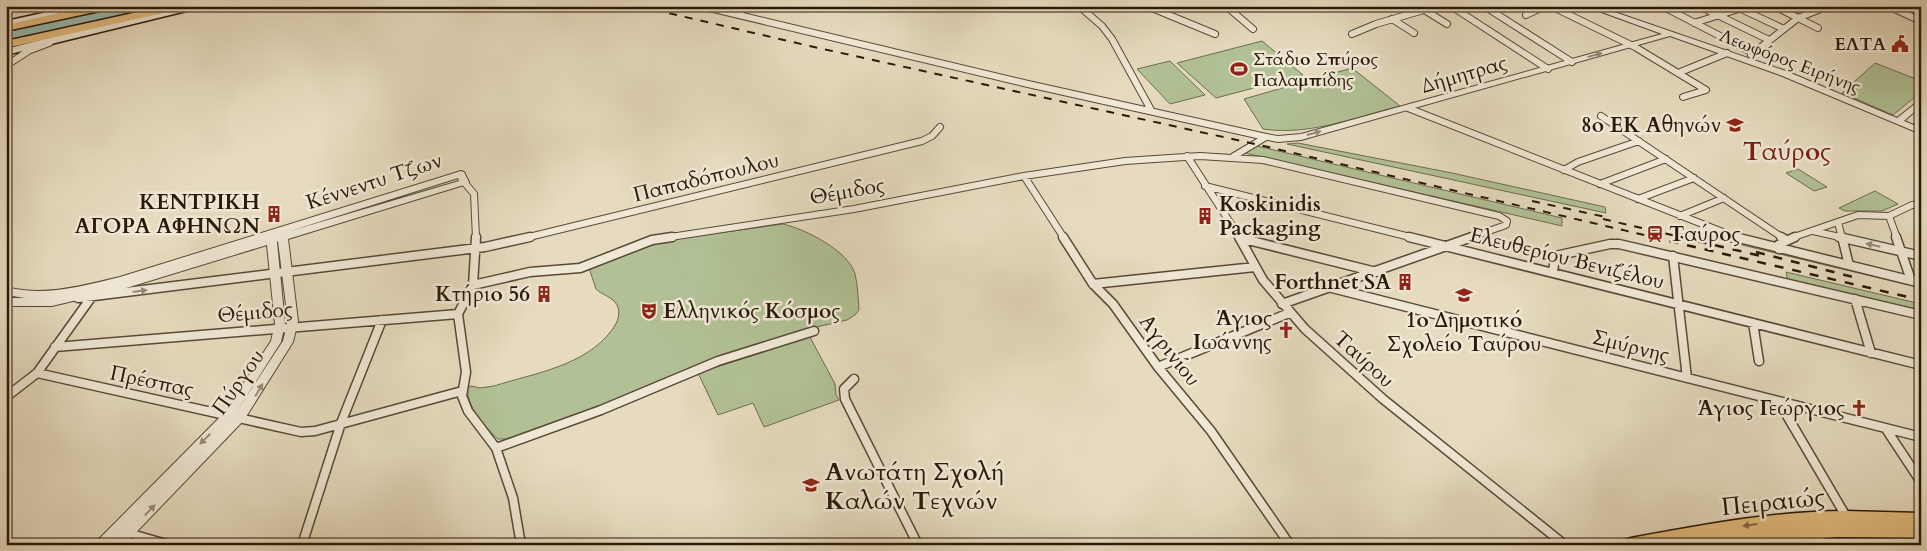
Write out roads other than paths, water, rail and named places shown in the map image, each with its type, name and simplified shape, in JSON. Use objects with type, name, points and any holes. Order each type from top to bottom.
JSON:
[{"type":"highway","points":[[6,28],[109,6]]},
{"type":"highway","points":[[6,46],[181,6]]},
{"type":"main road","points":[[6,24],[86,6]]},
{"type":"main road","points":[[6,52],[67,36],[203,6]]},
{"type":"main road","name":"Πειραιώς","points":[[1631,545],[1728,528],[1802,520],[1847,518],[1921,520]]},
{"type":"main road","name":"Πειραιώς","points":[[1702,545],[1809,530],[1854,528],[1921,530]]},
{"type":"street","points":[[701,6],[1028,84],[1152,110],[1266,137]]},
{"type":"street","points":[[736,14],[746,6]]},
{"type":"street","points":[[1079,6],[1102,26],[1112,39],[1152,110]]},
{"type":"street","points":[[1147,6],[1215,34]]},
{"type":"street","points":[[1226,6],[1253,29]]},
{"type":"street","points":[[1352,34],[1421,8],[1437,6]]},
{"type":"street","points":[[1451,6],[1548,69]]},
{"type":"street","points":[[1484,6],[1572,62]]},
{"type":"street","points":[[1526,15],[1545,6]]},
{"type":"street","points":[[1551,6],[1631,45],[1706,90],[1683,97]]},
{"type":"street","name":"Λεωφόρος Ειρήνης","points":[[1589,6],[1788,75],[1921,132]]},
{"type":"street","points":[[1662,6],[1753,53]]},
{"type":"street","points":[[1699,6],[1769,40]]},
{"type":"street","points":[[1694,24],[1748,6]]},
{"type":"street","points":[[1774,6],[1818,28]]},
{"type":"street","points":[[1745,60],[1798,18],[1828,6]]},
{"type":"street","points":[[1888,6],[1921,21]]},
{"type":"street","points":[[1421,8],[1446,24]]},
{"type":"street","points":[[1738,8],[1784,29]]},
{"type":"street","points":[[1392,19],[1414,33]]},
{"type":"street","name":"Δήμητρας","points":[[1266,137],[1278,139],[1301,137],[1670,34]]},
{"type":"street","points":[[6,67],[28,51],[67,36]]},
{"type":"street","points":[[1678,73],[1728,53]]},
{"type":"street","points":[[1898,122],[1921,101]]},
{"type":"street","points":[[1408,108],[1743,240],[1921,282]]},
{"type":"street","points":[[1601,116],[1786,240]]},
{"type":"street","name":"Παπαδόπουλου","points":[[93,295],[485,247],[593,223],[922,141],[932,136],[940,127]]},
{"type":"street","points":[[1232,157],[1266,137]]},
{"type":"street","points":[[1564,170],[1578,162],[1639,141]]},
{"type":"street","name":"Θέμιδος","points":[[473,284],[530,272],[580,268],[652,240],[854,209],[1024,176],[1125,160],[1187,156],[1263,160],[1499,216],[1507,221],[1506,225],[1444,246]]},
{"type":"street","name":"Ταύρου","points":[[1187,156],[1240,238],[1255,267],[1290,313],[1382,400],[1565,545]]},
{"type":"street","points":[[1600,184],[1666,159]]},
{"type":"street","name":"Αγρινίου","points":[[1024,176],[1092,284],[1113,304],[1158,367],[1211,431],[1290,545]]},
{"type":"street","points":[[1638,199],[1694,178]]},
{"type":"street","points":[[464,182],[470,188],[474,198],[476,247],[473,284],[458,314],[466,372],[462,391],[468,411],[496,448],[513,498],[521,545]]},
{"type":"street","name":"Κέννεντυ Τζων","points":[[10,303],[63,300],[93,295],[283,233],[464,182]]},
{"type":"street","name":"Ελευθερίου Βενιζέλου","points":[[1205,186],[1921,365]]},
{"type":"street","points":[[1680,216],[1724,198]]},
{"type":"street","points":[[1778,249],[1778,245],[1786,240],[1858,215],[1889,216],[1912,205],[1921,204]]},
{"type":"street","points":[[1889,216],[1911,280]]},
{"type":"street","points":[[1838,222],[1849,266]]},
{"type":"street","points":[[1812,231],[1921,256]]},
{"type":"street","name":"Πύργου","points":[[116,545],[234,416],[276,342],[279,328],[283,233]]},
{"type":"street","name":"Κέννεντυ Τζων","points":[[6,291],[32,296],[82,289],[121,280],[271,237]]},
{"type":"street","name":"Πύργου","points":[[101,545],[234,416],[248,408],[288,342],[292,327],[281,272],[271,237]]},
{"type":"street","points":[[1240,238],[1376,272]]},
{"type":"street","points":[[1553,273],[1555,256],[1614,243],[1921,315]]},
{"type":"street","points":[[1282,304],[1332,288],[1444,246]]},
{"type":"street","points":[[1673,256],[1687,378]]},
{"type":"street","points":[[1092,284],[1255,267]]},
{"type":"street","name":"Σμύρνης","points":[[1332,288],[1921,437]]},
{"type":"street","points":[[6,398],[37,373],[93,295]]},
{"type":"street","points":[[1855,299],[1871,353]]},
{"type":"street","points":[[1158,367],[1290,313]]},
{"type":"street","name":"Θέμιδος","points":[[55,347],[458,314]]},
{"type":"street","points":[[302,545],[341,423],[382,320]]},
{"type":"street","points":[[1753,323],[1759,361]]},
{"type":"street","points":[[496,448],[601,410],[718,361],[814,331]]},
{"type":"street","name":"Πρέσπας","points":[[37,373],[301,432],[315,431],[462,391]]},
{"type":"street","points":[[854,379],[844,389],[845,399],[918,545]]},
{"type":"street","points":[[1779,402],[1847,518]]},
{"type":"street","points":[[1886,429],[1921,482]]},
{"type":"street","points":[[1809,530],[1824,545]]},
{"type":"street","points":[[128,532],[170,545]]},
{"type":"water","points":[[121,6],[167,6],[6,42],[6,32]]},
{"type":"railway","points":[[638,6],[814,47],[1255,144],[1657,238]]},
{"type":"railway","points":[[1532,201],[1610,218]]},
{"type":"railway","points":[[1603,219],[1685,238]]},
{"type":"railway","points":[[1652,237],[1921,300]]},
{"type":"railway","points":[[1680,237],[1761,256]]},
{"type":"railway","points":[[1756,252],[1853,277]]},
{"type":"place","name":"ΕΛΤΑ","points":[[1900,44]]},
{"type":"place","name":"Στάδιο Σπύρος Γιαλαμπίδης","points":[[1239,69]]},
{"type":"place","name":"8ο ΕΚ Αθηνών","points":[[1735,125]]},
{"type":"place","name":"ΚΕΝΤΡΙΚΗ ΑΓΟΡΑ ΑΦΗΝΩΝ","points":[[274,214]]},
{"type":"place","name":"Koskinidis Packaging","points":[[1205,216]]},
{"type":"place","name":"Ταύρος","points":[[1655,234]]},
{"type":"place","name":"Forthnet SA","points":[[1405,282]]},
{"type":"place","name":"Κτήριο 56","points":[[544,294]]},
{"type":"place","name":"1ο Δημοτικό Σχολείο Ταύρου","points":[[1464,295]]},
{"type":"place","name":"Ελληνικός Κόσμος","points":[[649,311]]},
{"type":"place","name":"Άγιος Ιωάννης","points":[[1286,330]]},
{"type":"place","name":"Άγιος Γεώργιος","points":[[1859,408]]},
{"type":"place","name":"Ανωτάτη Σχολή Καλών Τεχνών","points":[[811,485]]},
{"type":"district","name":"Ταύρος","points":[[1787,151]]}]
